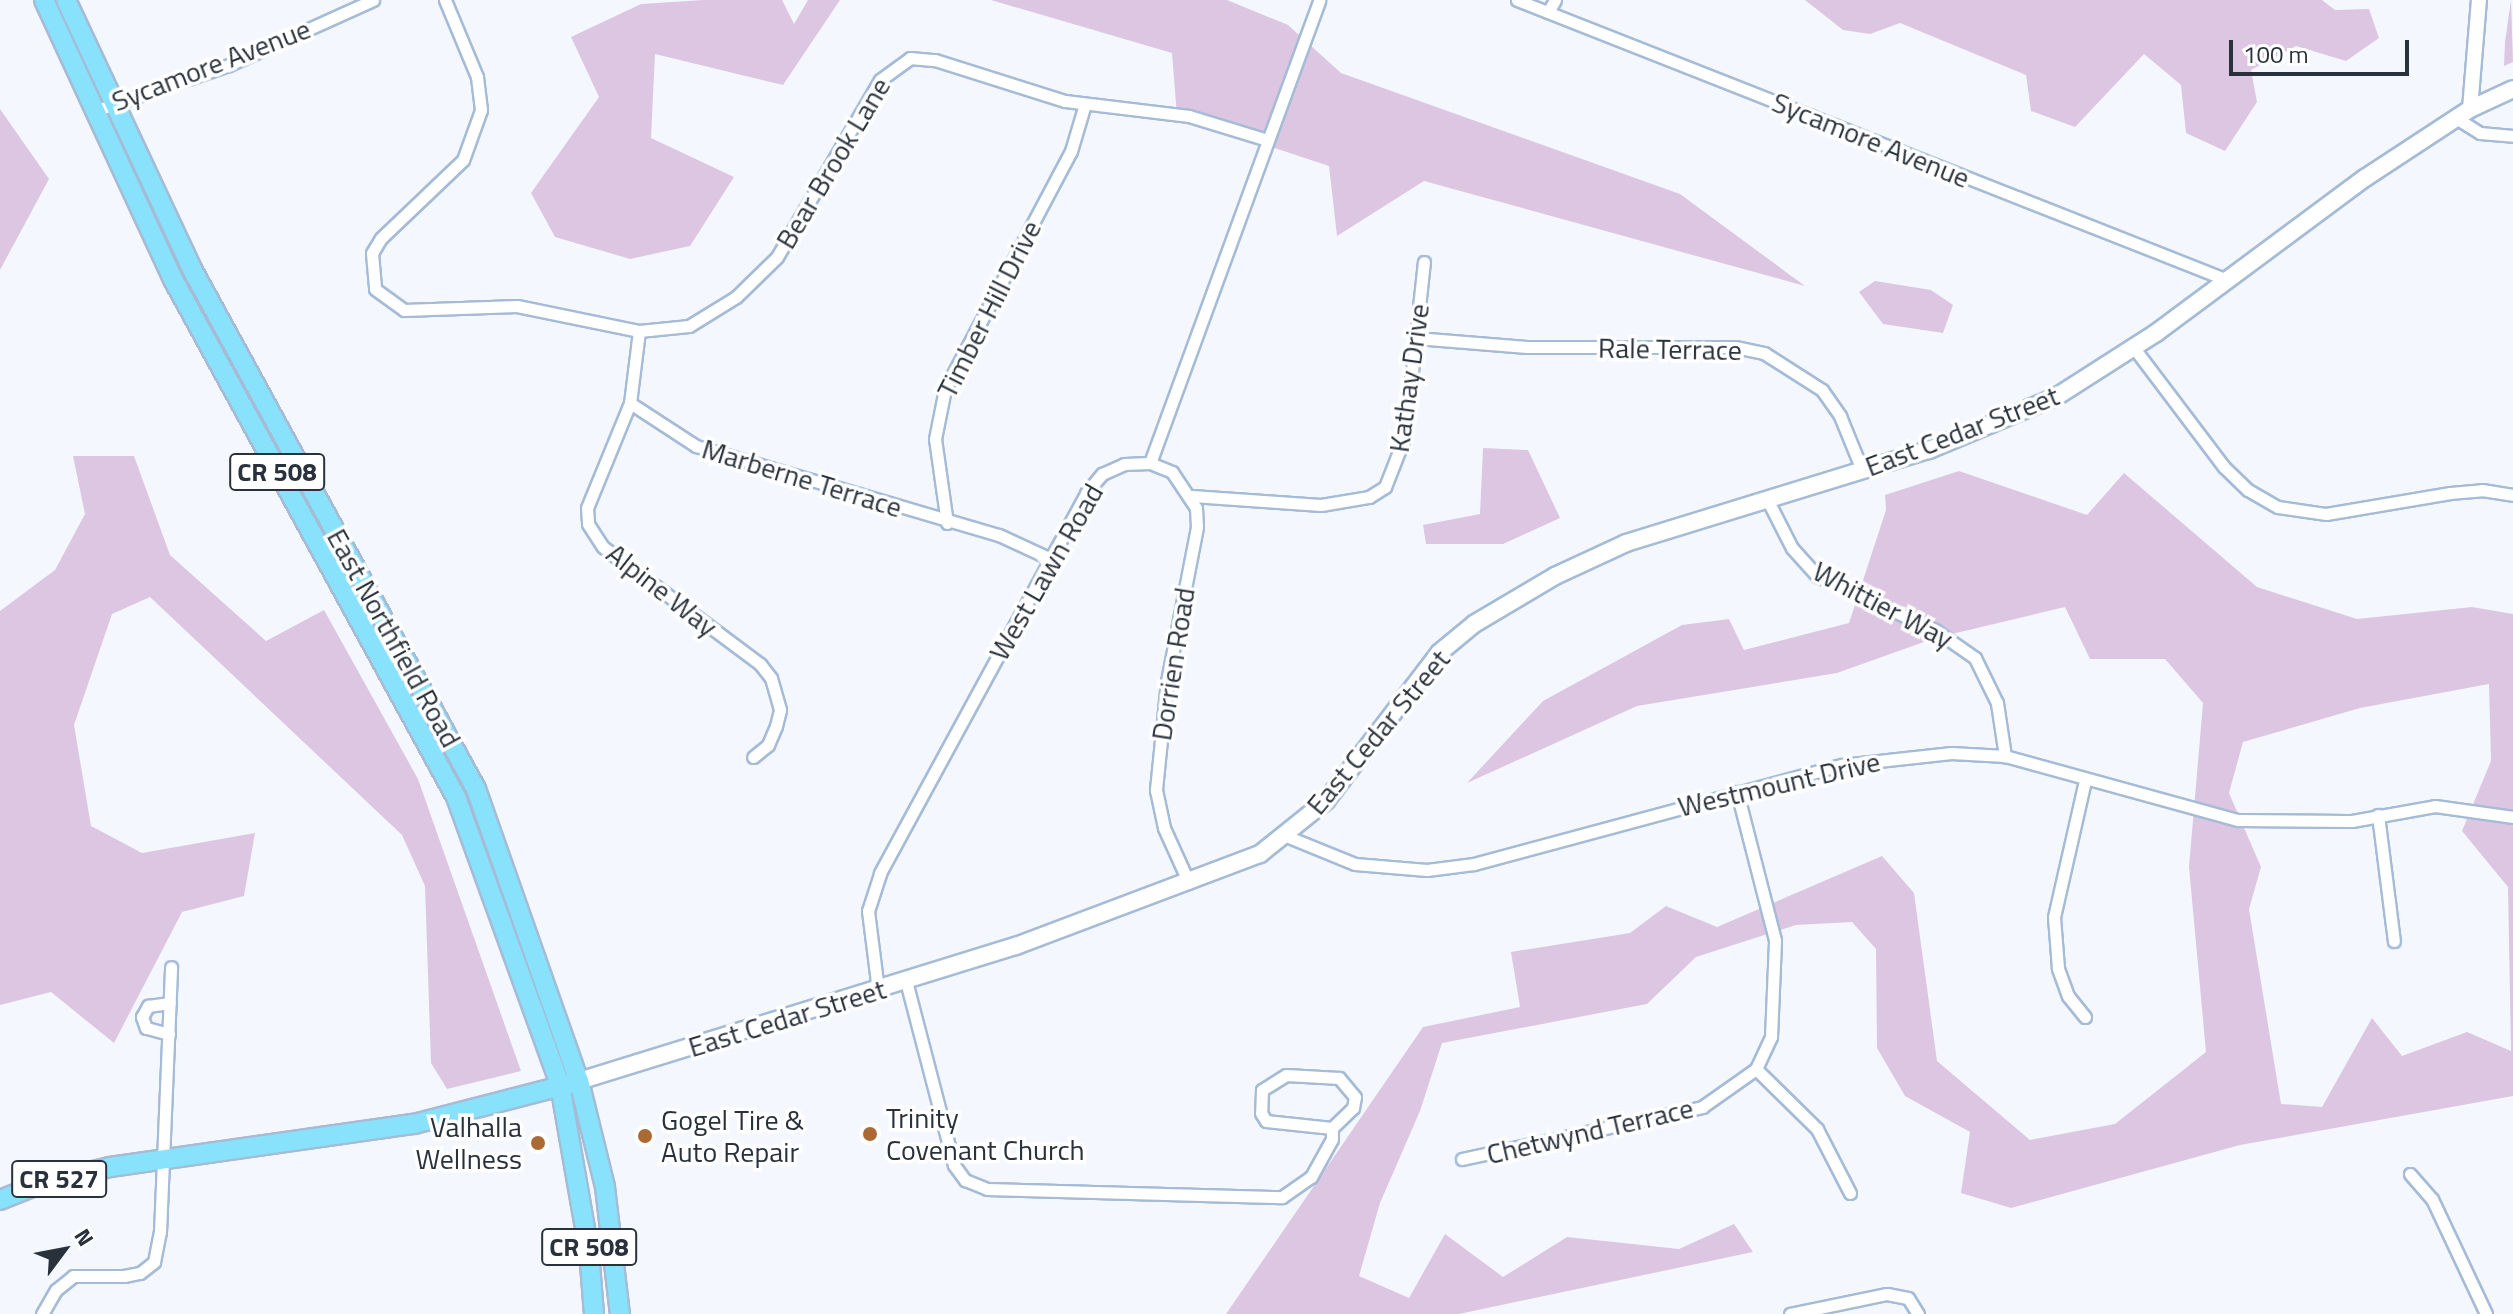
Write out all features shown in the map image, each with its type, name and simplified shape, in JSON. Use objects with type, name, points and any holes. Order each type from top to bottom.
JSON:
[{"type":"main road","name":"East Northfield Road","points":[[44,0],[174,281],[456,797],[560,1085],[593,1287],[594,1314]]},
{"type":"main road","name":"East Northfield Road","points":[[66,0],[193,271],[476,789],[579,1081],[605,1187],[620,1314]]},
{"type":"main road","name":"East Cedar Street","points":[[0,1200],[45,1182],[161,1160],[414,1124],[579,1081],[906,981],[1189,883],[1260,854],[1286,836],[1350,773],[1439,653],[1474,624],[1555,576],[1626,543],[1929,450],[2056,397],[2134,348],[2225,279],[2463,114],[2513,89]]},
{"type":"main road","points":[[174,281],[193,271]]},
{"type":"main road","points":[[261,443],[279,430]]},
{"type":"main road","points":[[352,603],[371,592]]},
{"type":"main road","points":[[439,764],[458,753]]},
{"type":"main road","points":[[593,1287],[602,1296],[603,1314]]},
{"type":"street","name":"Sycamore Avenue","points":[[94,111],[229,65],[373,0]]},
{"type":"street","name":"Bear Brook Lane","points":[[445,0],[477,77],[478,126],[463,160],[376,245],[370,262],[375,289],[404,310],[517,306],[639,331],[689,326],[758,278],[795,233],[880,80],[901,61],[935,60],[1085,104],[1189,116],[1267,140]]},
{"type":"street","points":[[1192,496],[1172,472],[1150,463],[1319,0]]},
{"type":"street","name":"Sycamore Avenue","points":[[1517,0],[2225,279]]},
{"type":"street","points":[[1548,12],[1555,0]]},
{"type":"street","points":[[2479,0],[2463,114],[2480,133],[2513,136]]},
{"type":"street","name":"Timber Hill Drive","points":[[947,523],[935,439],[945,389],[1071,151],[1085,104]]},
{"type":"street","name":"Kathay Drive","points":[[1192,496],[1321,505],[1369,497],[1385,487],[1405,436],[1424,262]]},
{"type":"street","points":[[630,403],[639,331]]},
{"type":"street","name":"Rale Terrace","points":[[1416,338],[1527,347],[1735,347],[1764,353],[1822,390],[1851,437],[1862,470]]},
{"type":"street","points":[[2134,348],[2224,467],[2248,490],[2278,507],[2326,514],[2440,494],[2482,490],[2513,494]]},
{"type":"street","name":"Marberne Terrace","points":[[630,403],[696,446],[947,523],[999,535],[1051,559]]},
{"type":"street","name":"Alpine Way","points":[[630,403],[587,508],[588,524],[603,547],[760,664],[771,678],[780,710],[768,745],[753,757]]},
{"type":"street","name":"West Lawn Road","points":[[878,990],[869,938],[871,895],[1093,483],[1113,468],[1150,463]]},
{"type":"street","name":"Dorrien Road","points":[[1189,883],[1164,828],[1156,790],[1167,681],[1197,527],[1192,496]]},
{"type":"street","name":"Whittier Way","points":[[1767,499],[1792,548],[1817,576],[1935,630],[1975,658],[1997,703],[2005,756]]},
{"type":"street","name":"Westmount Drive","points":[[1286,836],[1355,864],[1427,870],[1474,864],[1875,758],[2005,756],[2238,820],[2305,823],[2435,806],[2513,817]]},
{"type":"street","points":[[2085,780],[2054,917],[2058,968],[2068,996],[2085,1017]]},
{"type":"street","points":[[1737,792],[1775,940],[1771,1037],[1756,1069],[1817,1129],[1850,1193]]},
{"type":"street","points":[[2378,815],[2394,941]]},
{"type":"street","points":[[42,1314],[56,1290],[73,1276],[124,1276],[140,1273],[154,1262],[160,1232],[171,967]]},
{"type":"street","points":[[906,981],[954,1165],[965,1180],[987,1189],[1282,1197],[1311,1177],[1332,1139],[1332,1128],[1353,1108],[1347,1082],[1286,1075],[1262,1090],[1261,1113],[1266,1121],[1319,1122],[1332,1128]]},
{"type":"street","points":[[169,1034],[146,1028],[142,1017],[148,1006],[170,1003]]},
{"type":"street","name":"Chetwynd Terrace","points":[[1462,1159],[1702,1107],[1756,1069]]},
{"type":"street","points":[[2410,1174],[2432,1199],[2486,1314]]},
{"type":"street","points":[[1790,1314],[1887,1294],[1908,1298],[1918,1314]]},
{"type":"shaded area","points":[[782,0],[794,24],[808,0],[840,0],[783,85],[655,54],[651,138],[734,177],[690,246],[630,259],[555,237],[531,193],[599,97],[571,37],[641,4]]},
{"type":"shaded area","points":[[991,0],[1227,0],[1288,25],[1341,73],[1680,194],[1805,286],[1424,181],[1337,236],[1329,166],[1177,116],[1172,53]]},
{"type":"shaded area","points":[[1805,0],[2322,0],[2335,10],[2369,9],[2379,38],[2346,61],[2296,46],[2251,70],[2257,102],[2225,151],[2186,133],[2181,85],[2144,54],[2075,127],[2031,111],[2026,75],[1900,23],[1870,34],[1843,30]]},
{"type":"shaded area","points":[[2511,0],[2513,62],[2504,66],[2505,42]]},
{"type":"shaded area","points":[[0,109],[49,179],[0,270]]},
{"type":"shaded area","points":[[1875,281],[1931,290],[1953,305],[1943,333],[1883,324],[1859,292]]},
{"type":"shaded area","points":[[1483,448],[1528,450],[1560,518],[1503,544],[1426,544],[1423,525],[1480,514]]},
{"type":"shaded area","points":[[73,456],[134,456],[170,555],[266,641],[324,610],[418,779],[521,1071],[447,1089],[431,1063],[425,886],[402,835],[150,597],[112,614],[74,725],[91,826],[142,853],[255,833],[244,896],[182,912],[114,1043],[51,992],[0,1005],[0,611],[55,570],[85,514]]},
{"type":"shaded area","points":[[1959,471],[2087,515],[2124,473],[2257,587],[2357,619],[2472,607],[2513,614],[2513,1096],[2240,1145],[2011,1208],[1961,1193],[1970,1132],[1905,1096],[1877,1048],[1876,949],[1852,922],[1796,925],[1696,957],[1647,1004],[1442,1043],[1420,1111],[1380,1203],[1359,1276],[1409,1298],[1445,1234],[1503,1277],[1567,1237],[1679,1249],[1734,1224],[1753,1252],[1459,1314],[1226,1314],[1423,1027],[1520,1007],[1511,952],[1630,933],[1666,906],[1717,927],[1882,856],[1914,893],[1937,1061],[2030,1140],[2115,1124],[2206,1052],[2189,867],[2203,703],[2165,659],[2090,659],[2065,607],[1935,638],[1837,673],[1637,706],[1467,783],[1543,701],[1682,625],[1729,619],[1744,650],[1849,623],[1886,510],[1885,495]],"holes":[[[2489,684],[2491,761],[2462,831],[2508,887],[2511,1051],[2467,1032],[2402,1056],[2372,1018],[2322,1107],[2281,1104],[2249,909],[2261,867],[2229,793],[2243,742],[2360,708]]]},
{"type":"place","name":"Trinity Covenant Church","points":[[870,1134]]},
{"type":"place","name":"Gogel Tire & Auto Repair","points":[[645,1136]]},
{"type":"place","name":"Valhalla Wellness","points":[[538,1143]]}]
